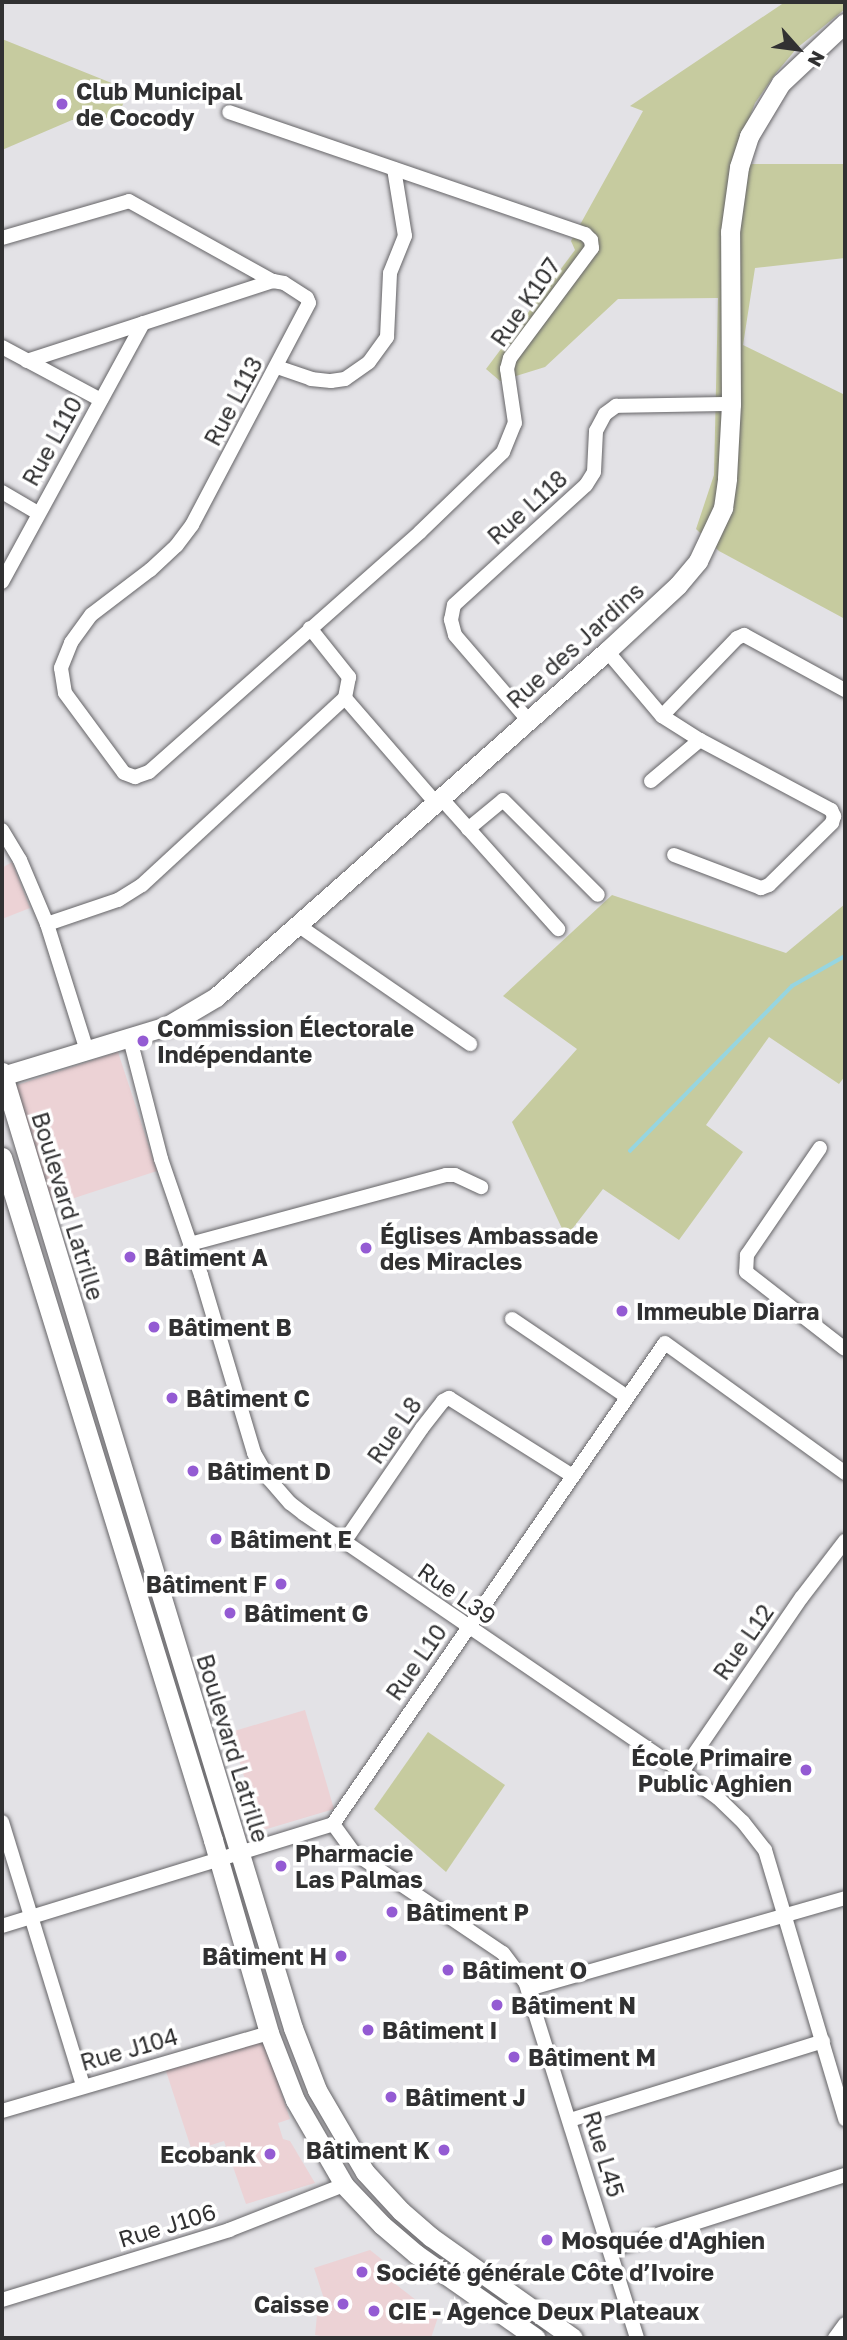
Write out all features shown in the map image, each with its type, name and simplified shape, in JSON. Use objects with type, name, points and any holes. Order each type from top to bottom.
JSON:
[{"type":"main road","name":"Rue des Jardins","points":[[2,1075],[130,1039],[191,1014],[299,926],[607,651],[678,585],[698,561],[723,508],[727,478],[731,404],[730,232],[739,167],[754,127],[781,83],[845,23]]},
{"type":"main road","name":"Boulevard Latrille","points":[[2,1075],[305,2062],[336,2126],[365,2172],[401,2211],[431,2237],[573,2338]]},
{"type":"main road","name":"Boulevard Latrille","points":[[2,1157],[220,1861],[269,2033],[295,2100],[344,2185],[416,2254],[536,2338]]},
{"type":"street","name":"Rue K107","points":[[135,777],[149,772],[420,532],[503,452],[512,436],[515,423],[507,369],[509,358],[592,248],[591,240],[585,234],[229,112]]},
{"type":"street","points":[[277,367],[311,379],[345,379],[359,372],[369,362],[387,337],[390,273],[405,236],[394,169]]},
{"type":"street","name":"Rue L113","points":[[2,237],[129,201],[273,281],[284,283],[307,298],[309,303],[192,525],[176,546],[150,570],[91,615],[71,643],[61,668],[65,694],[124,773],[135,777]]},
{"type":"street","points":[[27,361],[273,281]]},
{"type":"street","name":"Rue L110","points":[[2,582],[143,323]]},
{"type":"street","points":[[2,347],[101,401]]},
{"type":"street","name":"Rue L118","points":[[528,720],[455,635],[451,620],[454,605],[586,485],[594,472],[596,431],[605,414],[617,406],[731,404]]},
{"type":"street","points":[[2,492],[38,513]]},
{"type":"street","points":[[47,924],[118,900],[142,885],[345,698],[349,677],[310,628]]},
{"type":"street","points":[[662,716],[737,638],[744,635],[845,690]]},
{"type":"street","points":[[607,651],[662,716],[699,740],[831,810],[834,816],[832,823],[769,885],[761,888],[674,855]]},
{"type":"street","points":[[345,698],[438,800],[468,828],[558,929]]},
{"type":"street","points":[[651,781],[699,740]]},
{"type":"street","points":[[468,828],[497,802],[503,800],[598,895]]},
{"type":"street","points":[[2,830],[20,860],[47,924],[87,1051]]},
{"type":"street","points":[[299,926],[470,1044]]},
{"type":"street","name":"Rue L39","points":[[130,1039],[162,1159],[254,1453],[269,1479],[290,1503],[344,1542],[682,1772],[731,1810],[765,1850],[845,2119]]},
{"type":"street","points":[[820,1148],[747,1255],[746,1272],[845,1349]]},
{"type":"street","points":[[190,1244],[446,1175],[456,1175],[481,1187]]},
{"type":"street","points":[[512,1319],[627,1396]]},
{"type":"street","name":"Rue L10","points":[[333,1824],[665,1343],[845,1474]]},
{"type":"street","name":"Rue L8","points":[[344,1542],[422,1428],[443,1401],[449,1398],[573,1476]]},
{"type":"street","name":"Rue L12","points":[[682,1772],[802,1597],[845,1541]]},
{"type":"street","points":[[2,1822],[83,2086]]},
{"type":"street","points":[[2,1926],[240,1855],[333,1824]]},
{"type":"street","name":"Rue L45","points":[[333,1824],[353,1852],[503,1954],[527,1987],[637,2338]]},
{"type":"street","points":[[527,1987],[785,1917],[845,1898]]},
{"type":"street","name":"Rue J104","points":[[2,2110],[269,2033]]},
{"type":"street","points":[[570,2120],[823,2041]]},
{"type":"street","points":[[610,2250],[845,2175]]},
{"type":"street","name":"Rue J106","points":[[2,2300],[229,2230],[344,2185]]},
{"type":"street","points":[[835,2338],[845,2324]]},
{"type":"shaded area","points":[[12,862],[30,908],[2,919],[2,868]]},
{"type":"shaded area","points":[[118,1052],[157,1171],[53,1205],[14,1086]]},
{"type":"shaded area","points":[[305,1710],[334,1809],[260,1831],[231,1732]]},
{"type":"shaded area","points":[[264,2039],[290,2119],[278,2123],[283,2139],[290,2141],[315,2183],[246,2204],[224,2141],[192,2151],[166,2071]]},
{"type":"shaded area","name":"CIE - Agence Deux Plateaux","points":[[370,2250],[400,2274],[394,2283],[438,2317],[431,2338],[332,2338],[315,2335],[318,2305],[325,2302],[314,2268]]},
{"type":"green space","points":[[785,2],[845,2],[845,9],[797,48],[776,73],[755,103],[732,164],[845,164],[845,258],[755,268],[743,345],[845,395],[845,619],[719,551],[696,529],[714,475],[718,298],[618,299],[545,367],[500,381],[486,369],[575,250],[571,241],[643,111],[630,106]]},
{"type":"green space","name":"Club Municipal de Cocody","points":[[2,39],[129,90],[117,118],[72,120],[2,150]]},
{"type":"green space","points":[[612,895],[786,953],[845,904],[845,1076],[839,1084],[769,1037],[706,1125],[743,1152],[679,1240],[603,1189],[566,1237],[512,1122],[577,1049],[503,996]]},
{"type":"green space","points":[[428,1732],[505,1785],[446,1872],[374,1809]]},
{"type":"waterway","points":[[630,1151],[792,986],[845,956]]},
{"type":"place","name":"Club Municipal de Cocody","points":[[62,104]]},
{"type":"place","name":"Commission Électorale Indépendante","points":[[143,1041]]},
{"type":"place","name":"Églises Ambassade des Miracles","points":[[366,1248]]},
{"type":"place","name":"Bâtiment A","points":[[130,1257]]},
{"type":"place","name":"Immeuble Diarra","points":[[622,1311]]},
{"type":"place","name":"Bâtiment B","points":[[154,1327]]},
{"type":"place","name":"Bâtiment C","points":[[172,1398]]},
{"type":"place","name":"Bâtiment D","points":[[193,1471]]},
{"type":"place","name":"Bâtiment E","points":[[216,1539]]},
{"type":"place","name":"Bâtiment F","points":[[281,1584]]},
{"type":"place","name":"Bâtiment G","points":[[230,1613]]},
{"type":"place","name":"École Primaire Public Aghien","points":[[806,1770]]},
{"type":"place","name":"Pharmacie Las Palmas","points":[[281,1866]]},
{"type":"place","name":"Bâtiment P","points":[[392,1912]]},
{"type":"place","name":"Bâtiment H","points":[[341,1956]]},
{"type":"place","name":"Bâtiment O","points":[[448,1970]]},
{"type":"place","name":"Bâtiment N","points":[[497,2005]]},
{"type":"place","name":"Bâtiment I","points":[[368,2030]]},
{"type":"place","name":"Bâtiment M","points":[[514,2057]]},
{"type":"place","name":"Bâtiment J","points":[[391,2097]]},
{"type":"place","name":"Bâtiment K","points":[[444,2150]]},
{"type":"place","name":"Ecobank","points":[[270,2154]]},
{"type":"place","name":"Mosquée d'Aghien","points":[[547,2240]]},
{"type":"place","name":"Société générale Côte d’Ivoire","points":[[362,2272]]},
{"type":"place","name":"Caisse","points":[[343,2304]]},
{"type":"place","name":"CIE - Agence Deux Plateaux","points":[[374,2311]]}]
